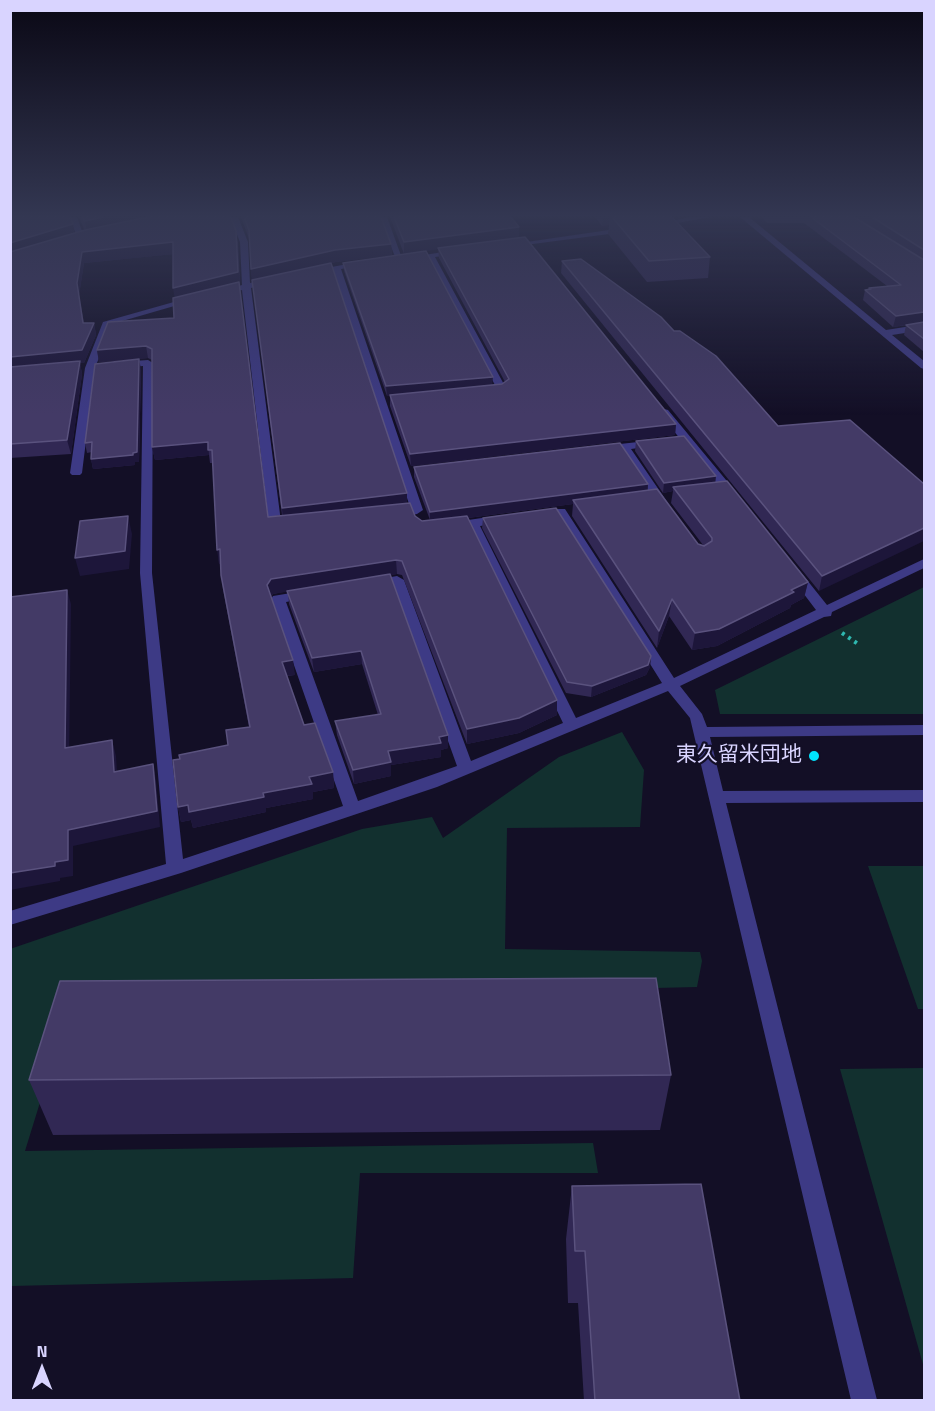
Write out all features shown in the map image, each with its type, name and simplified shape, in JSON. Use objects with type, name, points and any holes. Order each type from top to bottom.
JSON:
[{"type":"street","points":[[246,283],[275,526],[299,523]]},
{"type":"street","points":[[211,295],[261,283]]},
{"type":"street","points":[[342,283],[386,401],[409,471],[419,515],[381,514]]},
{"type":"street","points":[[445,283],[502,390],[480,392]]},
{"type":"street","points":[[824,283],[924,366]]},
{"type":"street","points":[[76,473],[85,368],[108,322],[200,298]]},
{"type":"street","points":[[885,333],[924,327]]},
{"type":"street","points":[[85,368],[148,363],[146,573],[175,868]]},
{"type":"street","points":[[656,402],[675,441],[722,491],[742,508]]},
{"type":"street","points":[[589,450],[675,441]]},
{"type":"street","points":[[624,447],[673,518]]},
{"type":"street","points":[[561,512],[671,685],[697,717],[864,1401]]},
{"type":"street","points":[[444,527],[516,517]]},
{"type":"street","points":[[472,523],[572,725]]},
{"type":"street","points":[[784,560],[826,613]]},
{"type":"street","points":[[10,918],[175,868],[431,783],[671,685],[826,613],[924,563]]},
{"type":"street","points":[[364,585],[397,580],[466,769]]},
{"type":"street","points":[[321,592],[278,599],[352,809]]},
{"type":"street","points":[[701,732],[924,730]]},
{"type":"street","points":[[716,797],[924,796]]},
{"type":"green space","points":[[924,587],[924,714],[720,714],[715,690]]},
{"type":"green space","points":[[622,732],[644,770],[640,827],[507,828],[505,949],[700,952],[702,961],[697,987],[71,1002],[25,1151],[593,1143],[598,1173],[360,1173],[353,1278],[11,1286],[10,949],[362,829],[432,817],[443,838],[559,757]]},
{"type":"green space","points":[[868,866],[924,866],[924,1009],[918,1009]]},
{"type":"green space","points":[[924,1068],[924,1368],[840,1069]]},
{"type":"building","points":[[10,283],[77,283],[83,323],[94,323],[82,350],[10,357]]},
{"type":"building","points":[[173,283],[194,283],[173,288]]},
{"type":"building","points":[[239,283],[268,517],[410,503],[415,516],[422,521],[467,516],[557,700],[519,718],[467,729],[402,561],[396,560],[271,579],[267,585],[293,660],[282,662],[304,725],[315,723],[333,772],[309,777],[312,784],[263,793],[264,797],[189,812],[188,805],[178,807],[173,760],[180,759],[179,755],[228,745],[226,730],[250,727],[221,575],[220,549],[217,550],[212,450],[208,450],[208,442],[152,447],[152,349],[146,346],[97,350],[108,322],[174,318],[173,298]]},
{"type":"building","points":[[252,283],[338,283],[407,493],[282,508]]},
{"type":"building","points":[[350,283],[443,283],[493,377],[386,386]]},
{"type":"building","points":[[457,283],[562,283],[676,424],[410,454],[390,395],[502,384],[509,379]]},
{"type":"building","points":[[580,283],[614,283],[661,317],[674,331],[680,331],[716,356],[778,426],[850,420],[924,484],[924,528],[822,576]]},
{"type":"building","points":[[898,283],[924,283],[924,312],[896,316],[865,290],[871,289],[869,288],[901,285]]},
{"type":"building","points":[[924,322],[924,339],[906,325]]},
{"type":"building","points":[[139,359],[137,452],[133,455],[91,459],[92,442],[85,443],[95,364]]},
{"type":"building","points":[[80,361],[67,440],[10,444],[10,367]]},
{"type":"building","points":[[684,436],[716,476],[664,483],[636,441]]},
{"type":"building","points":[[620,443],[648,484],[430,512],[414,467]]},
{"type":"building","points":[[727,481],[808,582],[791,590],[794,592],[719,629],[695,633],[672,599],[659,631],[573,500],[657,489],[698,544],[704,546],[712,541],[712,538],[673,487]]},
{"type":"building","points":[[556,508],[651,656],[648,665],[592,686],[567,682],[483,518]]},
{"type":"building","points":[[128,516],[125,551],[75,558],[80,521]]},
{"type":"building","points":[[390,574],[448,735],[439,737],[441,743],[388,751],[391,762],[353,770],[335,721],[381,714],[361,651],[312,658],[287,591]]},
{"type":"building","points":[[67,590],[65,748],[112,740],[114,772],[153,764],[157,811],[68,830],[68,860],[55,862],[55,866],[10,873],[10,597]]},
{"type":"building","points":[[656,978],[671,1075],[29,1080],[60,981]]},
{"type":"building","points":[[701,1184],[740,1401],[595,1401],[585,1251],[575,1251],[572,1186]]},
{"type":"place","name":"東久留米団地","points":[[814,756]]}]
